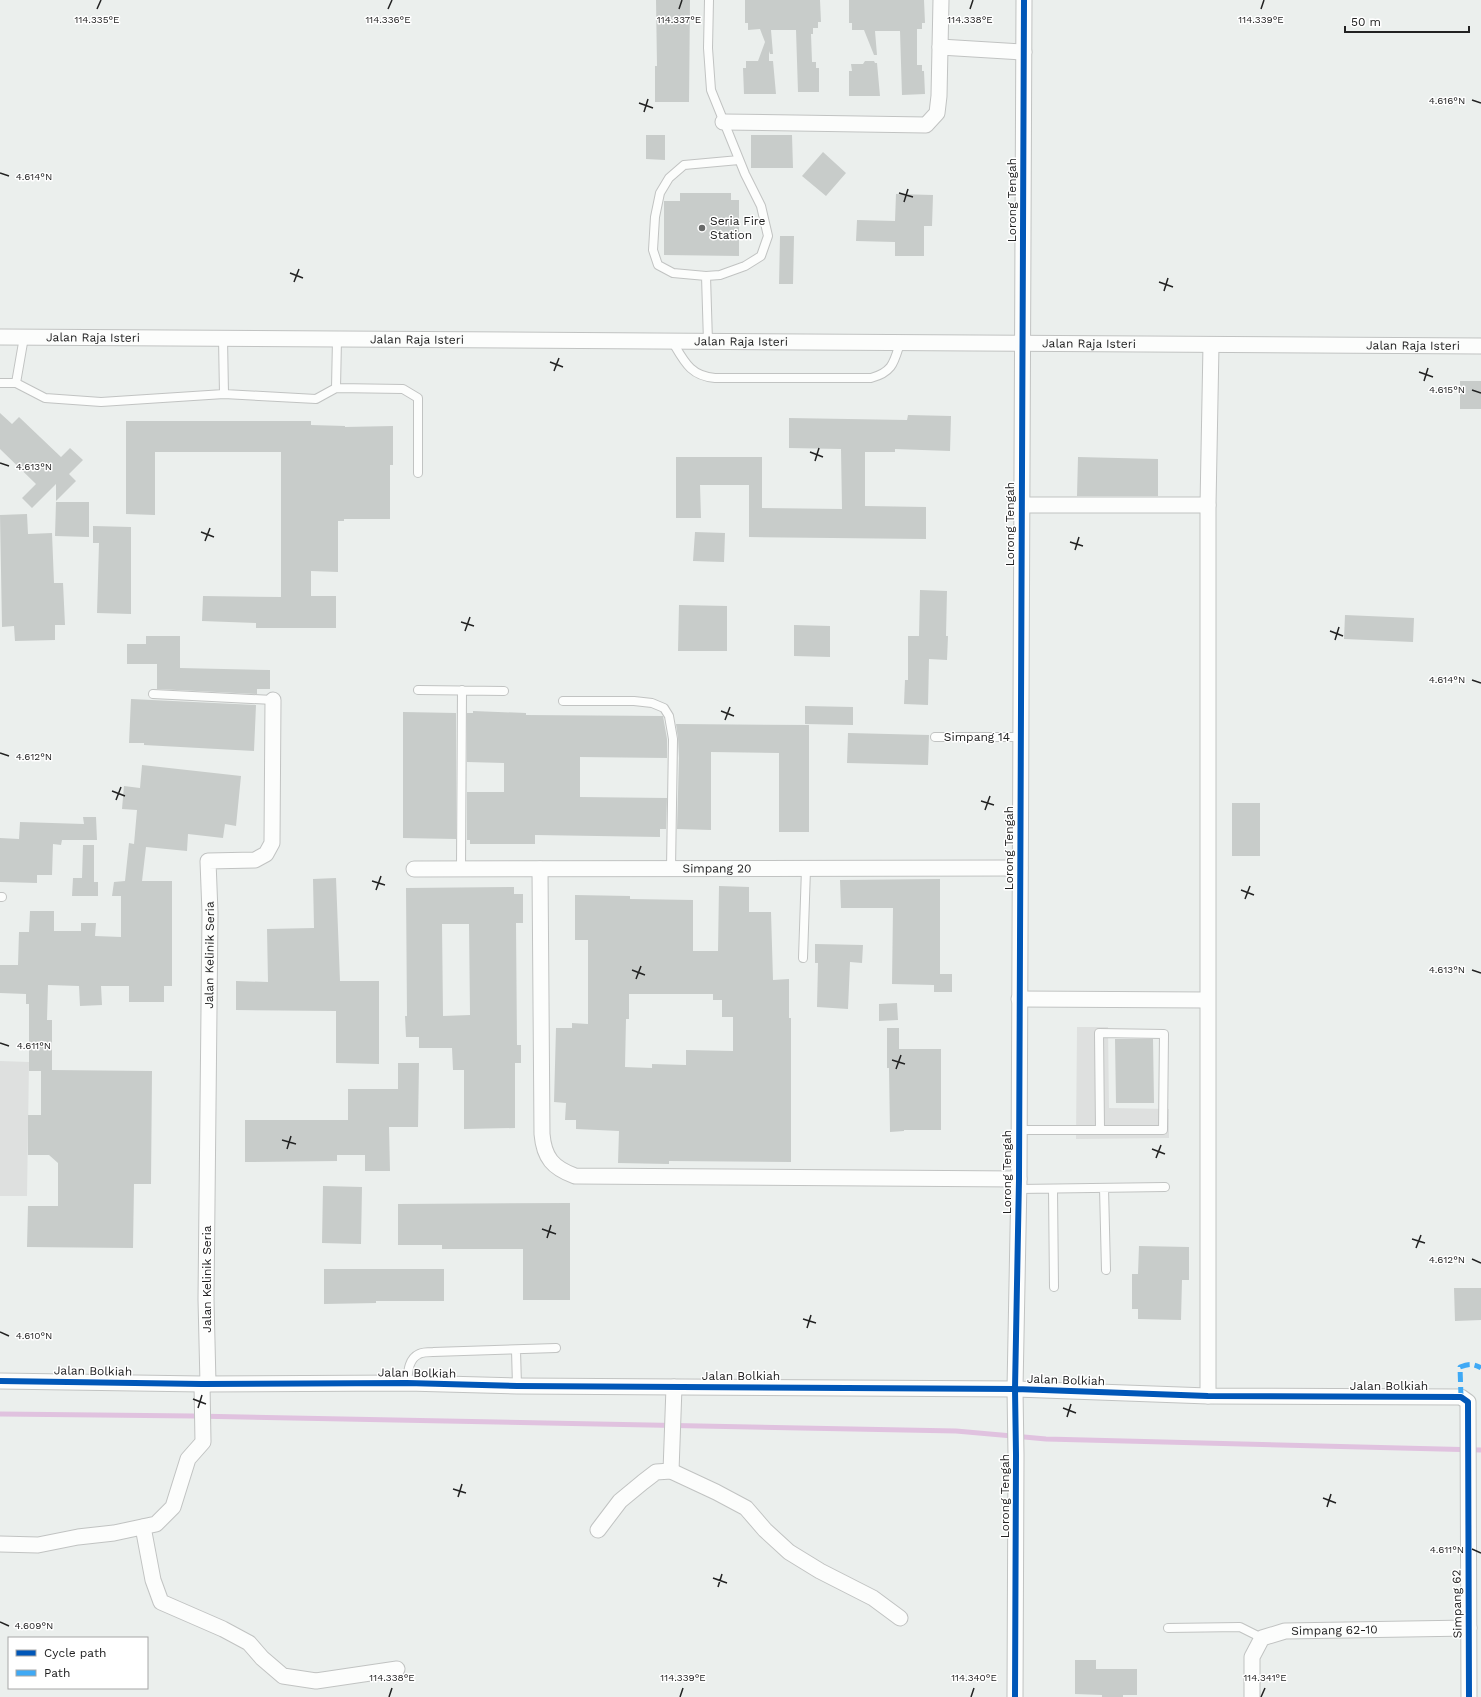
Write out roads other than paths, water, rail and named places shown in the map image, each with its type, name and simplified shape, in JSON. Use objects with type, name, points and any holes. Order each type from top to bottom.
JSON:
[{"type":"street","points":[[723,122],[926,125],[937,113],[939,96],[941,0]]},
{"type":"street","name":"Lorong Tengah","points":[[1016,1697],[1015,1389],[1019,1184],[1024,0]]},
{"type":"street","points":[[940,47],[1024,52]]},
{"type":"street","name":"Jalan Raja Isteri","points":[[0,337],[1481,346]]},
{"type":"street","points":[[1208,1396],[1208,505],[1211,345]]},
{"type":"street","points":[[1021,505],[1208,505]]},
{"type":"street","name":"Jalan Kelinik Seria","points":[[205,1384],[209,989],[208,861],[255,860],[266,854],[272,843],[273,700]]},
{"type":"street","name":"Simpang 20","points":[[414,869],[1020,868]]},
{"type":"street","points":[[540,869],[542,1134],[543,1146],[547,1156],[554,1166],[575,1176],[1019,1184]]},
{"type":"street","points":[[1019,999],[1207,1000]]},
{"type":"street","name":"Jalan Bolkiah","points":[[0,1381],[205,1384],[407,1383],[517,1386],[1015,1389],[1208,1396],[1461,1397],[1468,1402],[1468,1415]]},
{"type":"street","points":[[0,1544],[38,1545],[78,1537],[114,1533],[156,1524],[173,1507],[188,1459],[202,1442],[202,1404],[205,1384]]},
{"type":"street","points":[[671,1471],[674,1387]]},
{"type":"street","name":"Simpang 62","points":[[1468,1415],[1467,1506],[1469,1697]]},
{"type":"street","points":[[598,1530],[620,1501],[643,1482],[656,1472],[671,1471],[746,1508],[789,1552],[820,1571],[873,1598],[900,1618]]},
{"type":"street","points":[[143,1527],[153,1580],[161,1602],[249,1643],[262,1658],[283,1676],[316,1681],[397,1669]]},
{"type":"street","name":"Simpang 62-10","points":[[1262,1638],[1285,1631],[1469,1628]]},
{"type":"street","points":[[1252,1697],[1252,1657],[1262,1638]]},
{"type":"lane","points":[[709,0],[708,48],[711,90],[745,174],[761,206],[768,236],[761,256],[745,266],[720,275],[706,276],[673,273],[658,265],[653,250],[655,217],[660,193],[669,178],[684,165],[739,160]]},
{"type":"lane","points":[[706,276],[708,342]]},
{"type":"lane","points":[[16,383],[24,337]]},
{"type":"lane","points":[[223,338],[224,394]]},
{"type":"lane","points":[[336,388],[337,339]]},
{"type":"lane","points":[[672,341],[689,368],[697,374],[715,378],[871,378],[884,374],[893,365],[900,343]]},
{"type":"lane","points":[[0,383],[16,383],[45,398],[100,402],[224,394],[316,399],[336,388],[403,389],[418,398],[418,474]]},
{"type":"lane","points":[[418,690],[504,691]]},
{"type":"lane","points":[[461,869],[462,690]]},
{"type":"lane","name":"Jalan Kelinik Seria","points":[[153,694],[273,700]]},
{"type":"lane","points":[[563,701],[634,701],[652,703],[664,708],[669,716],[673,739],[671,869]]},
{"type":"lane","name":"Simpang 14","points":[[934,737],[1020,737]]},
{"type":"lane","points":[[804,958],[806,868]]},
{"type":"lane","points":[[1019,1130],[1100,1130],[1163,1130],[1164,1034],[1099,1033],[1100,1130]]},
{"type":"lane","points":[[1019,1184],[1053,1189],[1165,1187]]},
{"type":"lane","points":[[1104,1188],[1106,1270]]},
{"type":"lane","points":[[1053,1189],[1054,1287]]},
{"type":"lane","points":[[407,1383],[408,1369],[412,1360],[419,1354],[433,1352],[556,1348]]},
{"type":"lane","points":[[516,1350],[517,1386]]},
{"type":"lane","points":[[1168,1628],[1240,1627],[1262,1638]]},
{"type":"waterway","points":[[0,1414],[193,1416],[956,1431],[1046,1439],[1481,1450]]},
{"type":"place","name":"Seria Fire Station","points":[[702,228]]}]
